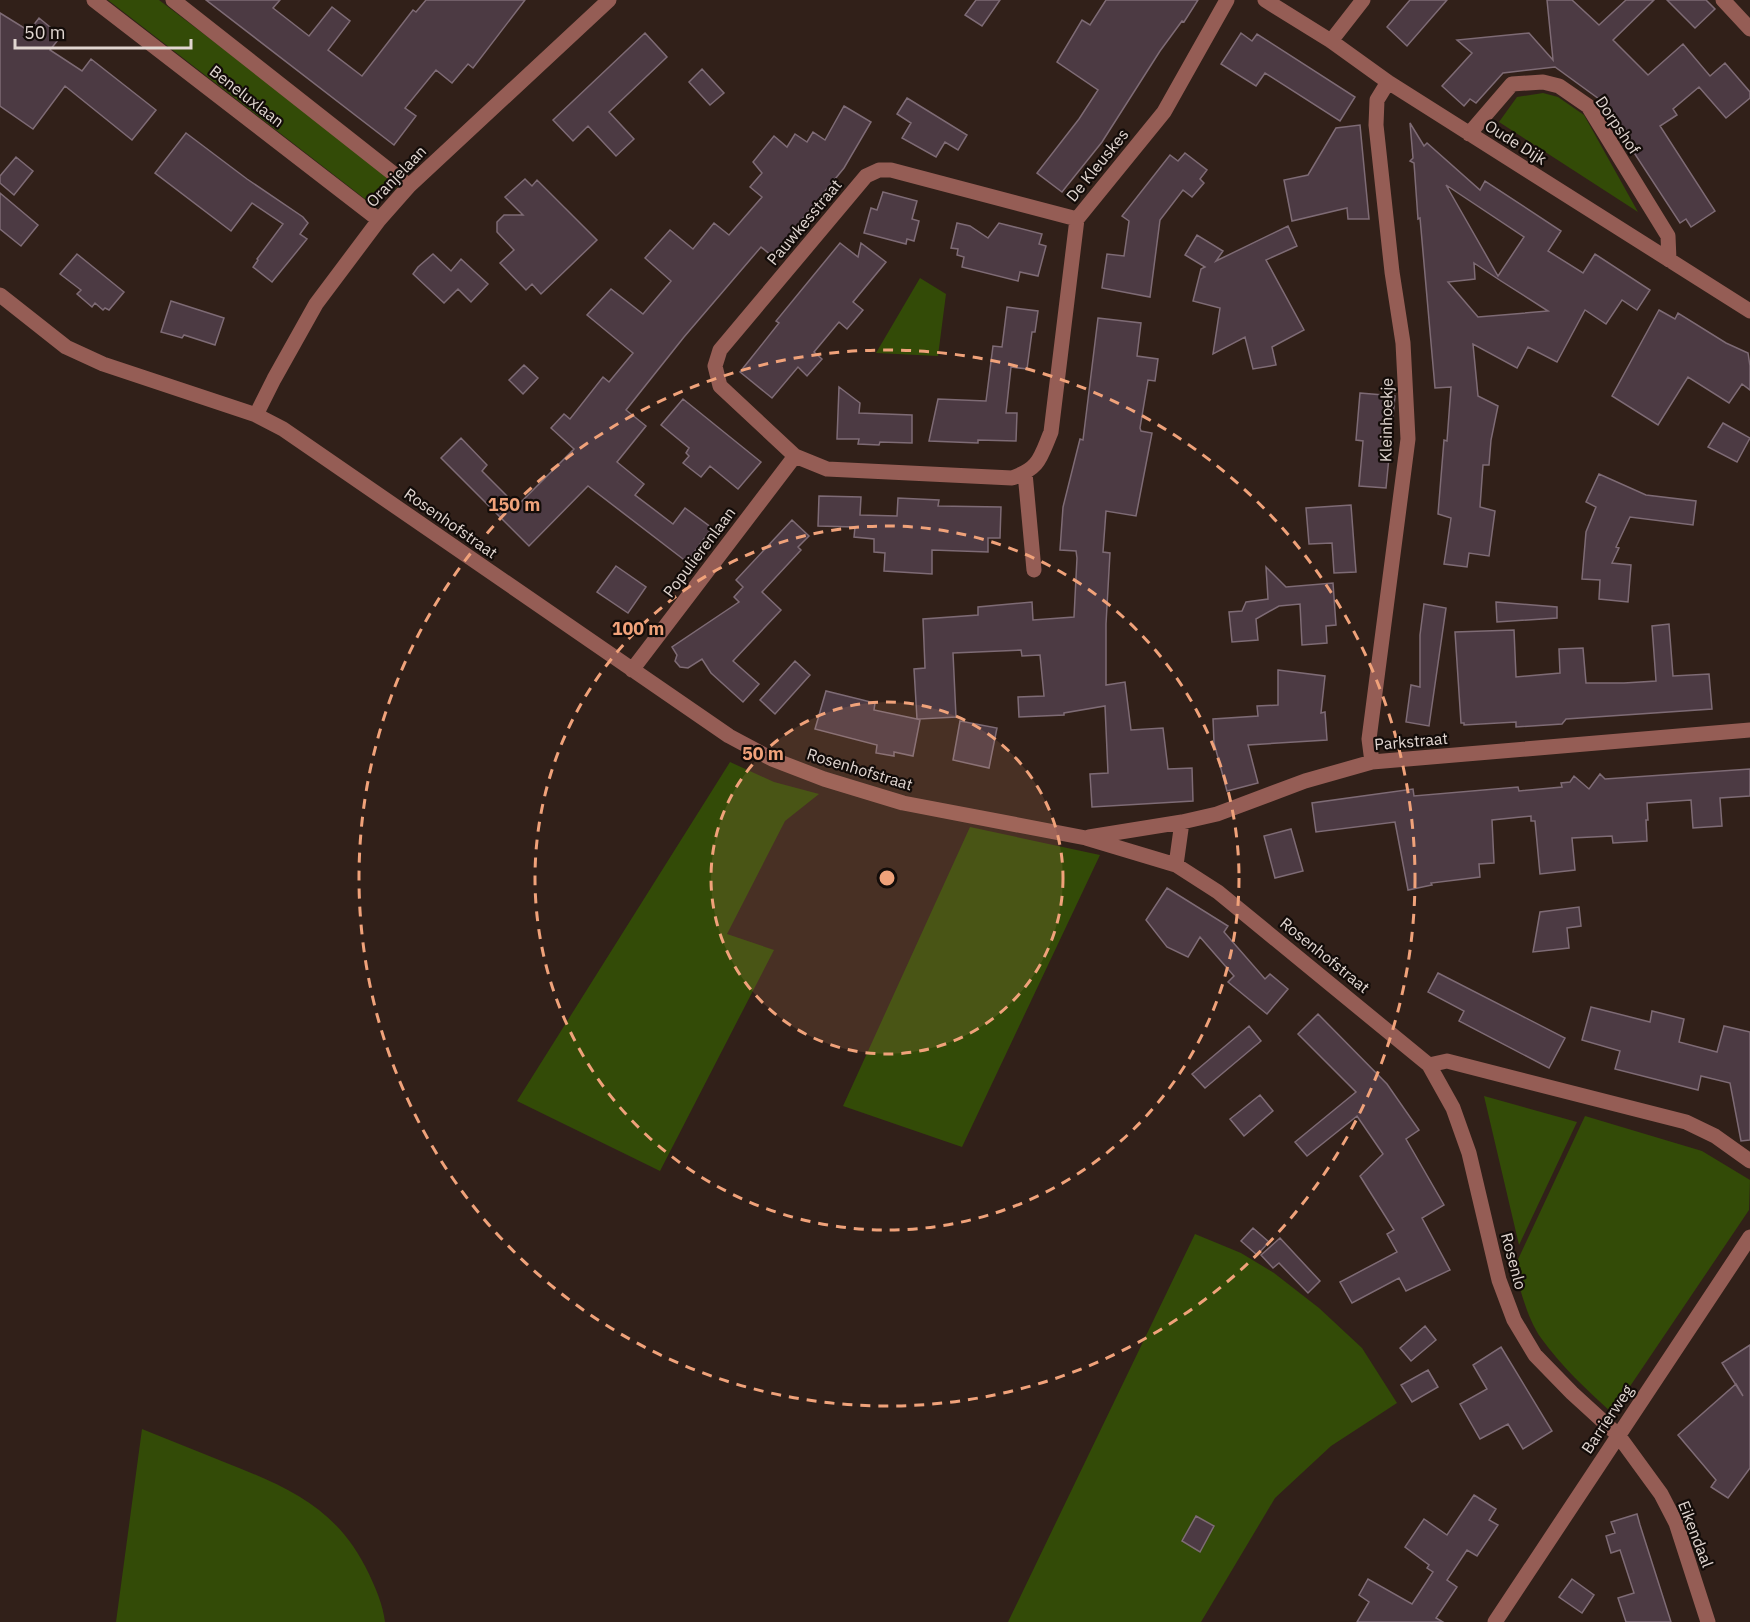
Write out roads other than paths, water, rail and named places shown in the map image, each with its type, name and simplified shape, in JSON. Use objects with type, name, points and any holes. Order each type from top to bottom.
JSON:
[{"type":"street","name":"Beneluxlaan","points":[[94,0],[379,220]]},
{"type":"street","name":"Beneluxlaan","points":[[173,0],[409,186]]},
{"type":"street","name":"Oranjelaan","points":[[256,415],[316,304],[379,220],[409,186],[609,0]]},
{"type":"street","name":"De Kleuskes","points":[[1025,473],[1038,464],[1051,432],[1077,219],[1164,112],[1227,0]]},
{"type":"street","name":"Oude Dijk","points":[[1265,0],[1332,41],[1388,82],[1469,134],[1750,311]]},
{"type":"street","points":[[1332,41],[1363,0]]},
{"type":"street","points":[[1723,0],[1750,29]]},
{"type":"street","name":"Kleinhoekje","points":[[1372,762],[1369,739],[1408,439],[1403,343],[1392,272],[1376,125],[1377,100],[1388,82]]},
{"type":"street","name":"Dorpshof","points":[[1469,134],[1512,84],[1543,82],[1559,86],[1588,106],[1668,236],[1669,260]]},
{"type":"street","name":"Pauwkesstraat","points":[[795,456],[720,386],[715,366],[720,350],[866,176],[879,170],[891,170],[1077,219]]},
{"type":"street","name":"Rosenhofstraat","points":[[0,295],[66,347],[94,360],[256,415],[283,429],[729,736],[772,759],[824,779],[903,803],[1086,838],[1176,865],[1218,892],[1429,1065]]},
{"type":"street","points":[[795,456],[827,469],[1012,478],[1025,473],[1034,570]]},
{"type":"street","name":"Populierenlaan","points":[[632,670],[795,456]]},
{"type":"street","name":"Parkstraat","points":[[1086,838],[1217,814],[1305,781],[1372,762],[1750,730]]},
{"type":"street","points":[[1176,865],[1182,822]]},
{"type":"street","points":[[1429,1065],[1447,1061],[1686,1122],[1715,1136],[1750,1161]]},
{"type":"street","name":"Rosenlo","points":[[1429,1065],[1453,1108],[1469,1153],[1499,1281],[1514,1320],[1535,1355],[1618,1435]]},
{"type":"street","name":"Barrierweg","points":[[1494,1622],[1750,1237]]},
{"type":"street","name":"Eikendaal","points":[[1618,1435],[1661,1494],[1671,1514],[1708,1622]]}]
